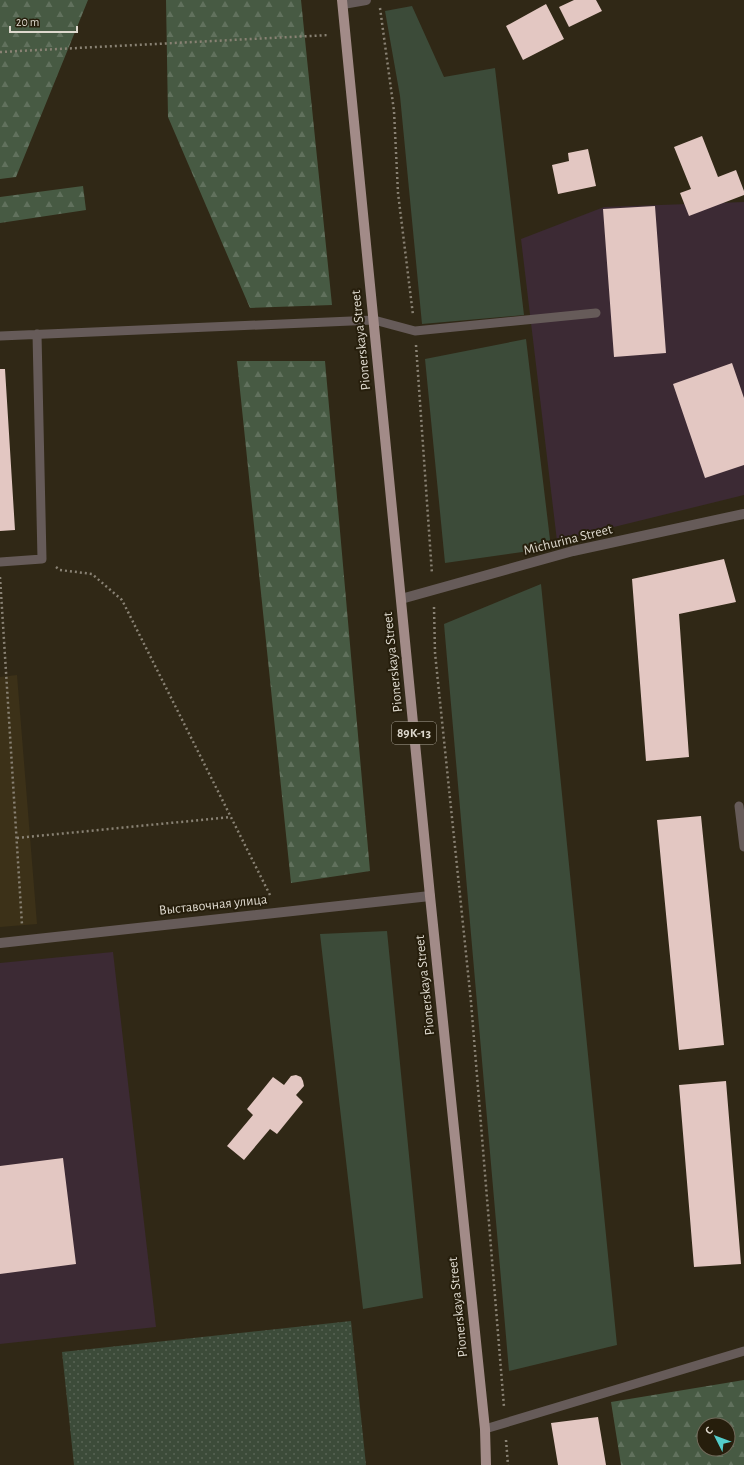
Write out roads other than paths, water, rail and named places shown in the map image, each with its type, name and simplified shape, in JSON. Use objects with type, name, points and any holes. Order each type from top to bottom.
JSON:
[{"type":"main road","name":"Pionerskaya Street","points":[[342,2],[430,896],[485,1429],[486,1465]]},
{"type":"street","points":[[342,2],[366,0]]},
{"type":"street","name":"Michurina Street","points":[[401,599],[573,552],[744,514]]},
{"type":"street","name":"Выставочная улица","points":[[0,942],[430,896]]},
{"type":"lane","points":[[0,336],[374,320],[415,331],[596,313]]},
{"type":"lane","points":[[0,562],[42,559],[37,334]]},
{"type":"lane","points":[[739,806],[744,847]]},
{"type":"lane","points":[[485,1429],[744,1351]]}]
